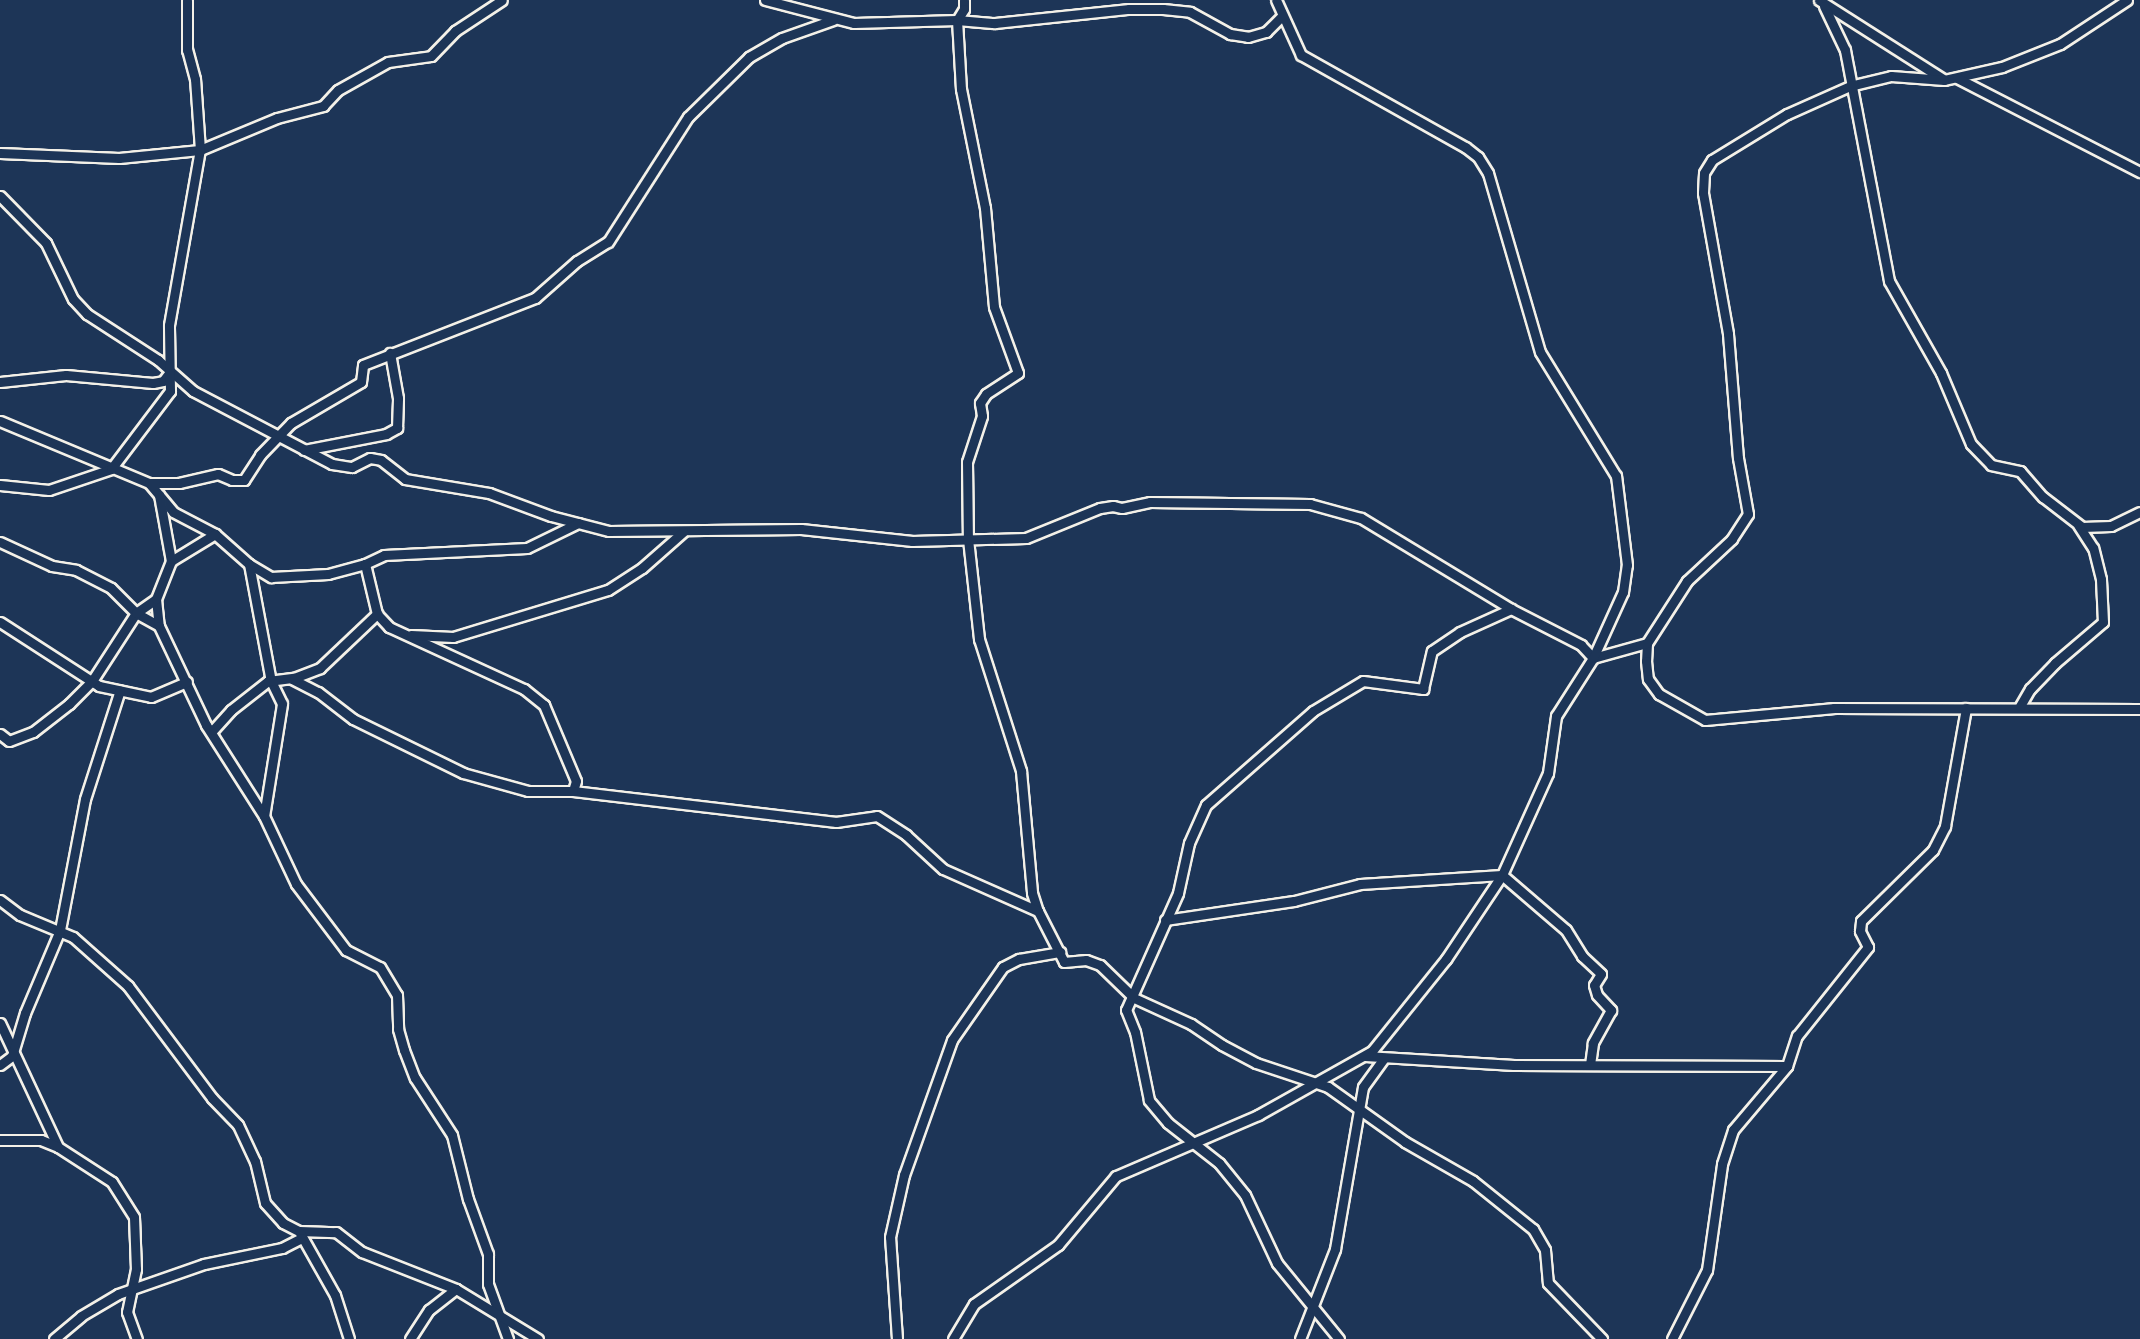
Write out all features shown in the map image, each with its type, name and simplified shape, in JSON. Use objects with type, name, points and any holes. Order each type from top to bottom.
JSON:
[{"type":"street","points":[[0,485],[49,490],[111,469],[170,391],[167,349],[178,285],[177,266],[188,231],[200,150],[196,90],[187,50],[187,0]]},
{"type":"street","points":[[0,153],[119,158],[200,150],[277,118],[323,106],[350,82],[388,62],[431,56],[455,32],[502,0]]},
{"type":"street","points":[[765,0],[833,20],[877,24],[957,20],[995,23],[1129,9],[1163,9],[1190,12],[1230,34],[1248,37],[1266,32],[1281,17]]},
{"type":"street","points":[[964,0],[964,9],[957,20],[961,89],[984,208],[990,288],[1018,373],[986,394],[980,403],[982,416],[967,462],[968,539],[979,639],[1021,771],[1032,893],[1038,911],[1064,962],[1086,960],[1100,965],[1134,998],[1191,1024],[1256,1063],[1312,1081],[1358,1108],[1405,1142],[1473,1180],[1533,1229],[1545,1250],[1548,1283],[1602,1339]]},
{"type":"street","points":[[953,1339],[975,1304],[1058,1245],[1116,1176],[1258,1115],[1312,1081],[1365,1056],[1446,958],[1502,875],[1548,773],[1556,716],[1593,658],[1623,592],[1627,565],[1616,476],[1540,352],[1488,173],[1478,157],[1465,147],[1301,55],[1281,17],[1276,0]]},
{"type":"street","points":[[1822,3],[1944,80],[2002,67],[2060,44],[2127,0]]},
{"type":"street","points":[[1822,3],[1845,50],[1850,86],[1889,281],[1941,373],[1971,444],[1991,465],[2020,471],[2043,497],[2077,523],[2093,548],[2101,579],[2103,622],[2055,663],[2031,688],[2020,706]]},
{"type":"street","points":[[0,421],[149,483],[179,483],[218,474],[244,480],[276,437],[291,423],[348,392],[361,382],[363,365],[535,298],[577,261],[608,242],[688,117],[749,57],[782,38],[833,20]]},
{"type":"street","points":[[2140,172],[1959,77],[1944,80],[1891,76],[1850,86],[1787,114],[1712,160],[1704,173],[1703,193],[1728,334],[1738,458],[1748,514],[1732,539],[1687,581],[1647,643],[1648,679],[1659,694],[1705,720],[1834,708],[2020,706],[2140,709]]},
{"type":"street","points":[[0,196],[46,243],[73,299],[87,314],[170,372],[193,392],[332,464],[352,467],[370,459],[381,459],[405,479],[489,493],[609,531],[658,528],[683,532],[801,529],[912,542],[1026,538],[1100,508],[1150,502],[1310,504],[1360,518],[1511,609],[1581,645],[1593,658]]},
{"type":"street","points":[[304,450],[386,434],[397,428],[398,398],[390,353]]},
{"type":"street","points":[[0,382],[66,375],[153,383],[163,381],[170,372]]},
{"type":"street","points":[[149,483],[174,512],[215,534],[249,564],[271,577],[286,579],[364,564],[384,555],[527,548],[578,523]]},
{"type":"street","points":[[159,492],[171,561],[156,599],[159,626],[206,725],[213,730],[264,816],[296,884],[346,950],[380,967],[397,995],[398,1029],[415,1078],[453,1135],[468,1200],[488,1254],[489,1284],[503,1319],[508,1339]]},
{"type":"street","points":[[2077,523],[2098,528],[2140,512]]},
{"type":"street","points":[[408,635],[453,637],[608,590],[642,568],[683,532]]},
{"type":"street","points":[[171,561],[215,534]]},
{"type":"street","points":[[0,542],[16,552],[94,579],[111,588],[136,613],[159,626]]},
{"type":"street","points":[[249,564],[272,681],[282,704],[264,816]]},
{"type":"street","points":[[364,564],[376,614],[389,627],[524,689],[544,705],[576,781],[573,791]]},
{"type":"street","points":[[1,730],[9,741],[33,732],[92,681],[136,613],[156,599]]},
{"type":"street","points":[[1339,1339],[1277,1263],[1245,1195],[1203,1147],[1191,1142],[1149,1100],[1135,1032],[1126,1011],[1134,998],[1178,892],[1189,843],[1206,805],[1313,711],[1364,681],[1423,689],[1432,651],[1460,633],[1511,609]]},
{"type":"street","points":[[213,730],[231,710],[272,681],[292,679],[320,668],[376,614]]},
{"type":"street","points":[[0,622],[92,681],[120,690],[151,697],[187,682]]},
{"type":"street","points":[[1593,658],[1647,643]]},
{"type":"street","points":[[292,679],[318,692],[353,719],[463,773],[528,791],[573,791],[641,796],[674,805],[836,822],[877,816],[906,835],[943,869],[1038,911]]},
{"type":"street","points":[[0,1065],[14,1051],[25,1013],[60,930],[85,800],[120,690]]},
{"type":"street","points":[[1672,1339],[1707,1270],[1722,1164],[1730,1138],[1744,1115],[1787,1066],[1797,1036],[1868,947],[1860,931],[1862,921],[1933,850],[1945,826],[1966,708]]},
{"type":"street","points":[[1165,920],[1294,901],[1360,884],[1502,875],[1566,930],[1582,956],[1601,974],[1594,985],[1597,994],[1611,1010],[1593,1043],[1590,1064]]},
{"type":"street","points":[[0,900],[20,915],[60,930],[92,952],[128,986],[212,1098],[238,1125],[272,1213],[300,1234],[335,1295],[349,1339]]},
{"type":"street","points":[[897,1339],[890,1237],[904,1175],[952,1040],[1003,967],[1019,959],[1060,952]]},
{"type":"street","points":[[0,1023],[58,1147]]},
{"type":"street","points":[[1365,1056],[1447,1063],[1787,1066]]},
{"type":"street","points":[[1300,1339],[1310,1306],[1335,1248],[1363,1088],[1384,1058]]},
{"type":"street","points":[[0,1140],[41,1140],[58,1147],[112,1182],[124,1197],[134,1217],[136,1269],[127,1312],[137,1339]]},
{"type":"street","points":[[54,1339],[81,1316],[132,1290],[204,1264],[282,1248],[300,1234],[336,1232],[362,1252],[456,1288],[538,1339]]},
{"type":"street","points":[[410,1339],[429,1310],[456,1288]]}]
